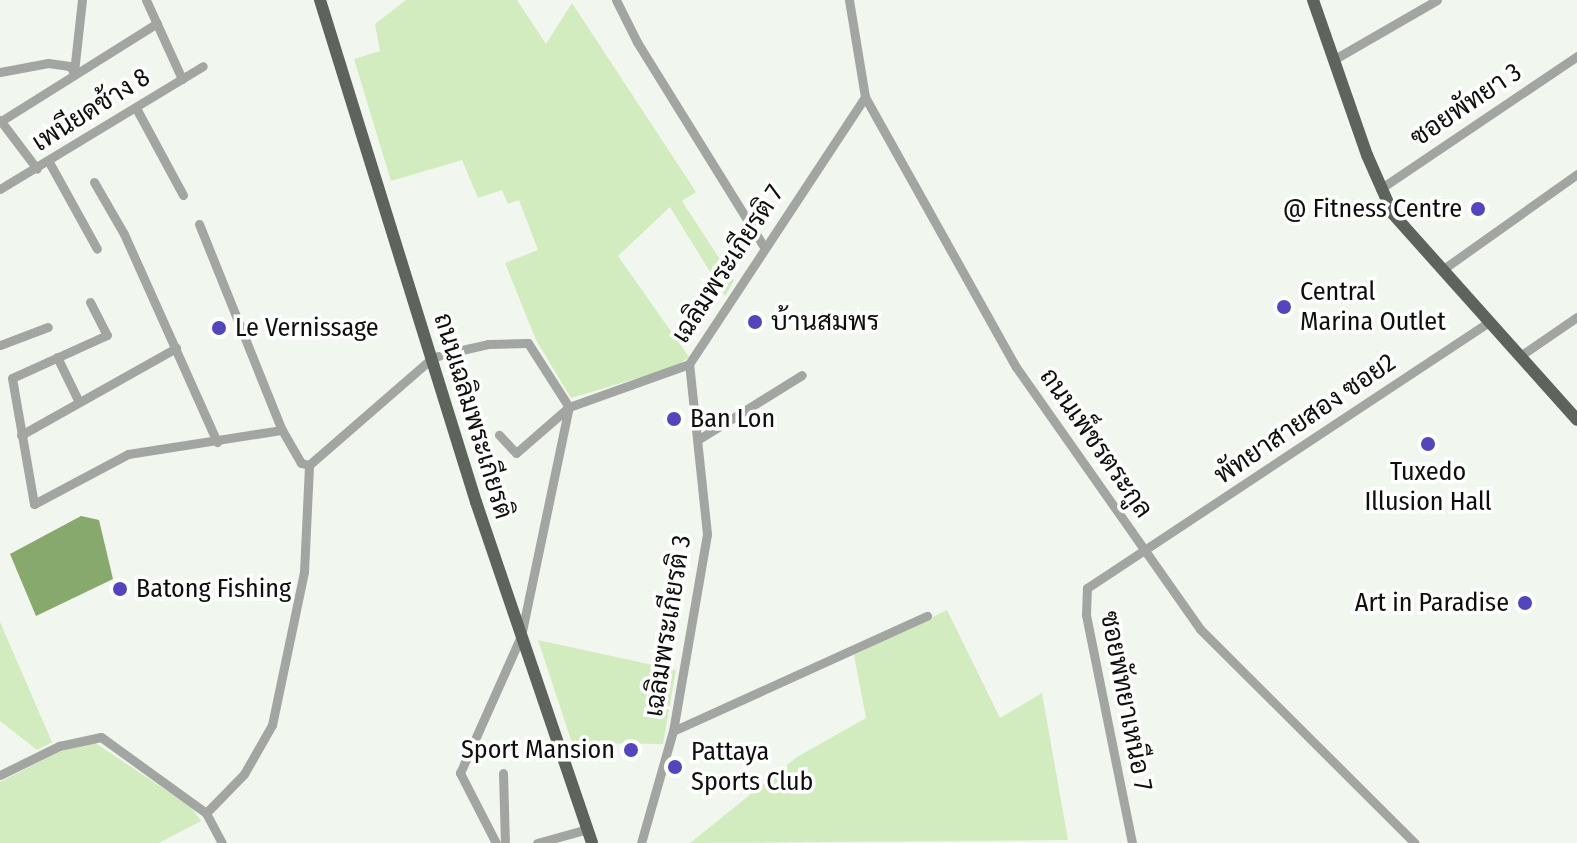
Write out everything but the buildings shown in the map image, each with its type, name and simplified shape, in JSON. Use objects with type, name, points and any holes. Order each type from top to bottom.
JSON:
[{"type":"main road","name":"ถนนเฉลิมพระเกียรติ","points":[[320,0],[521,636],[592,843]]},
{"type":"main road","points":[[1313,0],[1380,189],[1393,214],[1577,420]]},
{"type":"street","points":[[74,73],[82,0]]},
{"type":"street","points":[[146,0],[182,79]]},
{"type":"street","points":[[616,0],[764,247]]},
{"type":"street","name":"ถนนเพ็ชรตระกูล","points":[[849,0],[865,97],[998,338],[1146,553],[1215,647],[1415,843]]},
{"type":"street","points":[[1333,60],[1437,0]]},
{"type":"street","points":[[37,169],[0,120],[157,23]]},
{"type":"street","name":"ซอยพัทยา 3","points":[[1380,189],[1577,56]]},
{"type":"street","points":[[0,72],[48,63],[70,66],[74,73]]},
{"type":"street","name":"เพนียดช้าง 8","points":[[0,189],[203,66]]},
{"type":"street","name":"เฉลิมพระเกียรติ 7","points":[[569,407],[689,364],[865,97]]},
{"type":"street","points":[[136,108],[183,195]]},
{"type":"street","points":[[49,162],[97,249]]},
{"type":"street","points":[[1442,270],[1577,174]]},
{"type":"street","points":[[94,182],[176,348],[217,442]]},
{"type":"street","points":[[199,224],[282,430],[301,463],[309,465]]},
{"type":"street","points":[[90,302],[107,335],[12,378],[34,504],[128,454],[282,430]]},
{"type":"street","points":[[1520,356],[1577,317]]},
{"type":"street","name":"พัทยาสายสอง ซอย2","points":[[1146,553],[1489,322]]},
{"type":"street","points":[[0,345],[48,327]]},
{"type":"street","points":[[206,813],[244,774],[272,725],[304,572],[309,465],[432,358],[488,344],[528,343],[569,407],[521,636],[460,773],[496,843]]},
{"type":"street","points":[[21,435],[176,348]]},
{"type":"street","points":[[57,357],[79,402]]},
{"type":"street","name":"เฉลิมพระเกียรติ 3","points":[[641,843],[673,731],[707,534],[689,364]]},
{"type":"street","points":[[699,439],[802,375]]},
{"type":"street","points":[[499,435],[516,453],[569,407]]},
{"type":"street","name":"ซอยพัทยาเหนือ 7","points":[[1132,843],[1083,600],[1087,588],[1146,553]]},
{"type":"street","points":[[673,731],[927,616]]},
{"type":"street","points":[[0,775],[59,746],[101,737],[206,813],[222,843]]},
{"type":"street","points":[[503,773],[505,843]]},
{"type":"street","points":[[537,843],[588,829]]},
{"type":"shaded area","points":[[406,0],[517,0],[546,44],[572,3],[696,192],[682,201],[734,281],[725,296],[670,207],[618,256],[689,357],[675,367],[571,398],[536,340],[505,263],[538,250],[519,200],[508,204],[502,190],[478,198],[462,160],[391,181],[354,59],[380,51],[375,24]]},
{"type":"shaded area","points":[[81,516],[99,520],[113,579],[36,616],[10,554]]},
{"type":"shaded area","points":[[947,610],[1000,718],[1042,693],[1068,840],[690,843],[797,757],[866,718],[854,655]]},
{"type":"shaded area","points":[[0,622],[52,742],[37,750],[0,721]]},
{"type":"shaded area","points":[[538,640],[676,670],[663,744],[572,743]]},
{"type":"shaded area","points":[[94,742],[191,807],[201,821],[159,843],[0,843],[0,782],[58,752]]},
{"type":"place","name":"@ Fitness Centre","points":[[1478,209]]},
{"type":"place","name":"Central Marina Outlet","points":[[1284,307]]},
{"type":"place","name":"บ้านสมพร","points":[[755,322]]},
{"type":"place","name":"Le Vernissage","points":[[219,328]]},
{"type":"place","name":"Ban Lon","points":[[674,419]]},
{"type":"place","name":"Tuxedo Illusion Hall","points":[[1428,444]]},
{"type":"place","name":"Batong Fishing","points":[[120,589]]},
{"type":"place","name":"Art in Paradise","points":[[1525,603]]},
{"type":"place","name":"Sport Mansion","points":[[631,750]]},
{"type":"place","name":"Pattaya Sports Club","points":[[675,767]]}]
